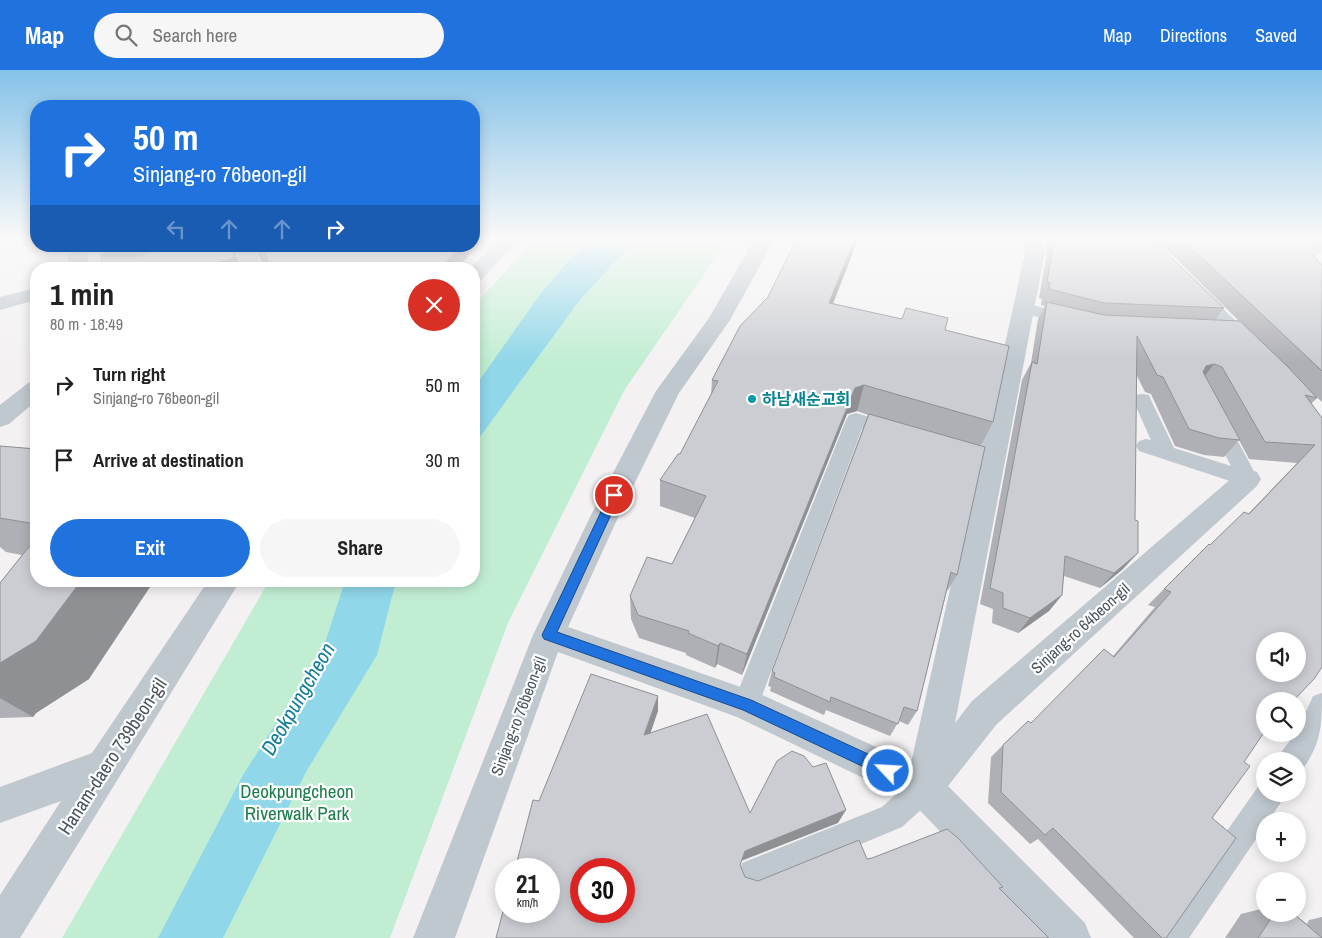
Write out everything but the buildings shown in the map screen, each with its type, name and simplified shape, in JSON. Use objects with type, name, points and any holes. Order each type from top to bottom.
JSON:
[{"type":"street","name":"Sinjang-ro 76beon-gil","points":[[434,938],[549,635],[606,513],[668,391],[719,320],[741,281]]},
{"type":"street","points":[[924,788],[982,458],[1024,308],[1029,281]]},
{"type":"street","points":[[1182,281],[1262,358]]},
{"type":"street","points":[[0,304],[30,296]]},
{"type":"street","points":[[0,418],[30,394]]},
{"type":"street","name":"Sinjang-ro 64beon-gil","points":[[924,788],[984,713],[1248,479]]},
{"type":"street","name":"Hanam-daero 739beon-gil","points":[[0,932],[104,767],[222,587]]},
{"type":"street","points":[[549,635],[746,704],[924,788],[1070,938]]},
{"type":"street","points":[[0,805],[104,767]]},
{"type":"lane","points":[[1024,308],[1085,324]]},
{"type":"lane","points":[[1206,331],[1234,332]]},
{"type":"lane","points":[[1142,400],[1166,453]]},
{"type":"lane","points":[[1209,405],[1248,479]]},
{"type":"lane","points":[[746,704],[856,420],[910,436]]},
{"type":"lane","points":[[1146,446],[1248,479]]},
{"type":"lane","points":[[1299,752],[1304,745],[1322,705]]},
{"type":"lane","name":"Sinjang-ro 64beon-gil","points":[[753,874],[892,817],[924,788]]},
{"type":"lane","points":[[1170,938],[1264,802]]},
{"type":"green space","name":"Deokpungcheon Riverwalk Park","points":[[497,281],[700,281],[625,389],[508,623],[390,938],[62,938],[266,587],[480,587],[480,299]]},
{"type":"water","points":[[552,281],[598,281],[579,301],[480,437],[480,379]]},
{"type":"water","name":"Deokpungcheon","points":[[343,587],[394,587],[377,655],[306,772],[223,938],[158,938],[243,775],[323,649]]},
{"type":"place","name":"하남새순교회","points":[[752,399]]},
{"type":"route","points":[[614,495],[549,635],[746,704],[888,771]]}]
